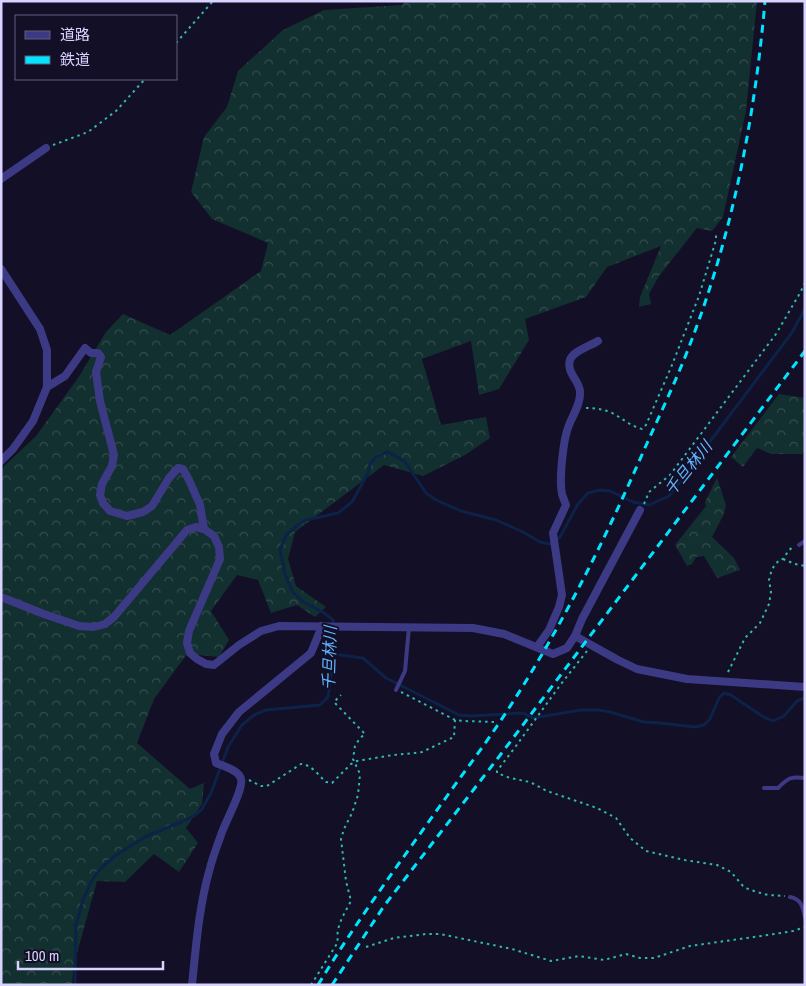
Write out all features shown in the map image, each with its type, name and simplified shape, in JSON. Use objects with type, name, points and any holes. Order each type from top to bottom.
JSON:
[{"type":"street","points":[[1,179],[46,148]]},
{"type":"street","points":[[1,461],[13,449],[33,421],[47,387],[47,350],[40,329],[2,270]]},
{"type":"street","points":[[536,647],[549,630],[559,608],[562,595],[553,534],[566,505],[562,495],[564,444],[568,427],[580,397],[580,390],[570,372],[569,362],[573,355],[598,342]]},
{"type":"street","points":[[47,387],[65,376],[85,348],[91,353],[98,353],[101,357],[96,372],[100,401],[114,455],[112,466],[102,484],[100,495],[103,503],[110,511],[127,516],[143,512],[152,506],[169,478],[178,468],[183,470],[193,488],[200,505],[204,529]]},
{"type":"street","points":[[1,597],[79,626],[104,624],[114,618],[187,530],[196,528],[204,529],[214,536],[219,547],[220,559],[189,632],[187,642],[190,653],[206,664],[214,665],[238,645],[261,631],[280,626],[473,628],[504,634],[553,654],[567,648],[640,510]]},
{"type":"street","points":[[192,985],[197,936],[210,868],[222,831],[240,789],[241,779],[237,773],[216,763],[214,754],[222,734],[238,712],[311,653],[324,626]]},
{"type":"street","points":[[574,636],[637,669],[687,679],[805,688]]},
{"type":"lane","points":[[799,545],[805,541]]},
{"type":"lane","points":[[396,690],[405,671],[409,627]]},
{"type":"lane","points":[[764,788],[778,788],[789,778],[805,778]]},
{"type":"lane","points":[[790,897],[800,902],[805,917]]},
{"type":"path","points":[[178,41],[213,1]]},
{"type":"path","points":[[46,148],[88,132],[116,111],[144,80]]},
{"type":"path","points":[[576,408],[596,408],[609,412],[636,428],[642,429],[646,425],[699,296],[716,240],[716,232]]},
{"type":"path","points":[[640,510],[649,492],[670,476],[776,334],[805,283]]},
{"type":"path","points":[[726,682],[726,678],[741,645],[750,632],[760,623],[769,604],[771,592],[769,580],[772,569],[779,560],[783,559],[789,550],[799,545]]},
{"type":"path","points":[[783,559],[805,566]]},
{"type":"path","points":[[594,647],[585,652],[497,773],[530,782],[547,791],[597,808],[616,818],[630,838],[646,851],[717,865],[730,872],[748,889],[768,895],[790,897]]},
{"type":"path","points":[[396,690],[455,720],[494,722]]},
{"type":"path","points":[[312,985],[338,942],[336,935],[341,918],[351,901],[346,881],[341,839],[358,795],[360,774],[354,763],[354,746],[365,734],[334,702],[341,695]]},
{"type":"path","points":[[241,779],[245,778],[261,786],[267,786],[301,764],[305,764],[326,782],[330,783],[351,764],[393,755],[422,752],[454,737],[455,720]]},
{"type":"path","points":[[366,947],[394,938],[440,934],[551,961],[579,956],[604,960],[626,954],[640,958],[654,958],[690,946],[793,931],[805,927]]},
{"type":"green space","points":[[405,1],[757,1],[746,111],[723,217],[712,231],[697,228],[659,276],[649,294],[651,304],[639,307],[640,297],[661,246],[607,267],[586,297],[525,319],[529,340],[499,389],[479,395],[471,341],[422,359],[441,425],[486,417],[490,438],[465,455],[423,476],[384,465],[295,532],[288,559],[296,586],[326,607],[315,617],[297,605],[271,613],[258,580],[237,575],[211,611],[229,640],[219,657],[187,654],[154,699],[137,743],[190,789],[204,783],[202,804],[186,828],[198,843],[179,872],[154,854],[125,882],[97,881],[74,964],[72,985],[1,985],[1,469],[36,436],[78,378],[106,332],[123,314],[170,335],[261,271],[268,243],[212,219],[191,192],[204,137],[227,107],[238,71],[283,30],[324,10],[402,5]]},
{"type":"green space","points":[[779,394],[805,398],[805,449],[802,454],[771,454],[757,448],[743,467],[731,457]]},
{"type":"green space","points":[[717,478],[726,505],[724,514],[712,537],[734,558],[740,570],[717,578],[704,556],[696,557],[692,564],[687,566],[675,545],[706,506],[705,502]]},
{"type":"waterway","name":"千旦林川","points":[[75,985],[76,925],[83,900],[91,882],[100,869],[116,855],[147,836],[194,816],[202,809],[211,793],[228,747],[242,725],[254,715],[266,710],[320,705],[328,697],[333,657],[333,620],[302,601],[292,591],[285,574],[280,550],[286,535],[306,520],[338,513],[352,502],[368,473],[370,464],[376,457],[387,452],[405,462],[426,493],[436,500],[461,511],[496,520],[540,542],[550,544],[560,537],[578,504],[588,493],[600,490],[610,491],[633,502],[649,505],[669,496],[791,334],[805,309]]},
{"type":"waterway","points":[[333,654],[363,658],[386,678],[459,715],[523,713],[533,718],[581,710],[598,710],[644,722],[695,727],[704,725],[710,719],[719,698],[724,693],[731,695],[762,716],[773,721],[784,716],[797,701],[805,698]]},
{"type":"railway","points":[[318,985],[366,910],[509,708],[565,614],[629,484],[687,353],[719,257],[740,173],[748,130],[761,44],[765,1]]},
{"type":"railway","points":[[332,985],[384,906],[805,351]]}]
